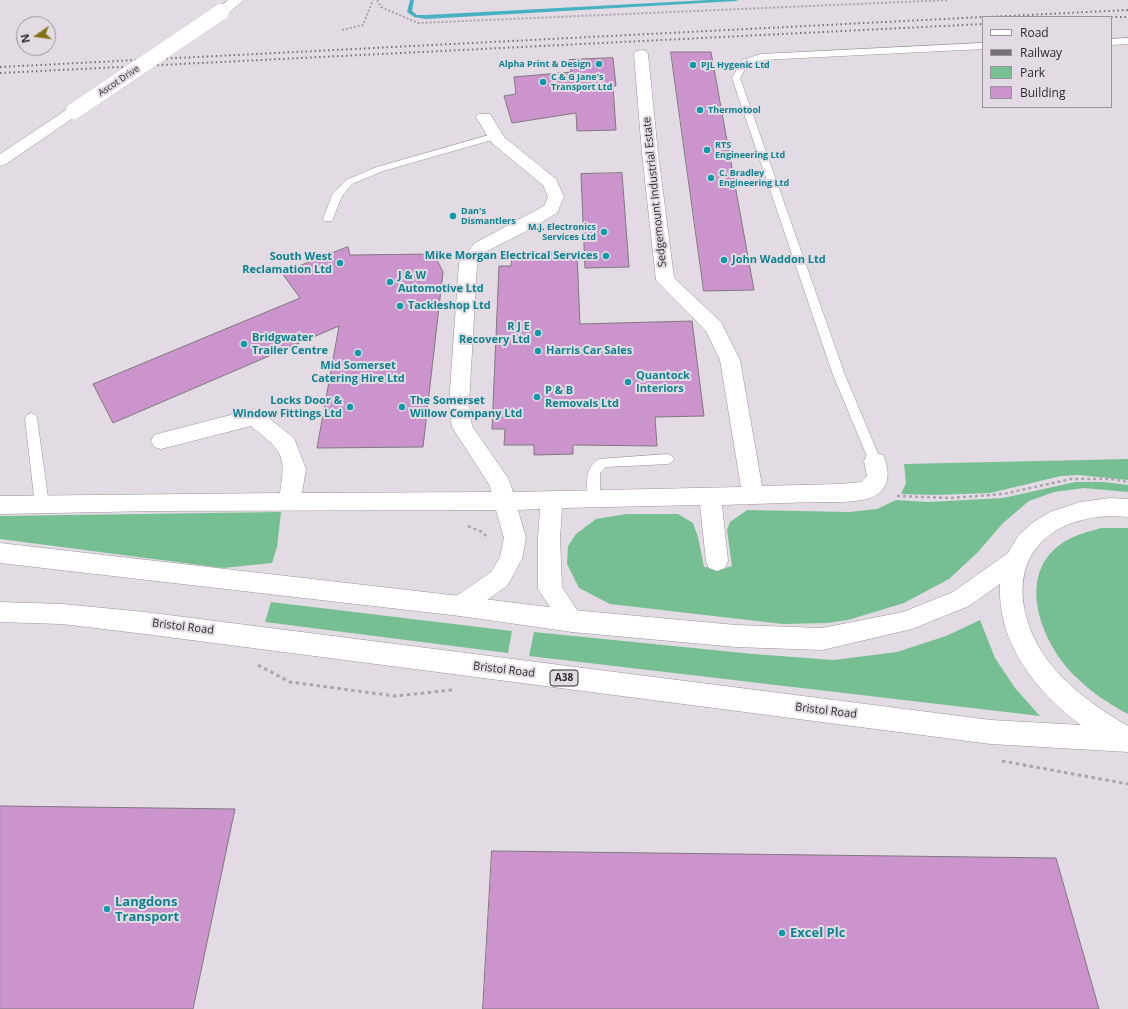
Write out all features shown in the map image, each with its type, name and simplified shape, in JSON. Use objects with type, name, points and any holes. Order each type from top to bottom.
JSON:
[{"type":"street","name":"Ascot Drive","points":[[0,161],[237,0]]},
{"type":"street","name":"Sedgemount Industrial Estate","points":[[641,54],[650,153],[665,280],[714,327],[730,360],[754,496]]},
{"type":"street","points":[[460,606],[498,579],[511,559],[515,538],[500,484],[462,427],[459,404],[468,263],[481,247],[551,209],[556,197],[550,183],[498,140],[484,117]]},
{"type":"street","points":[[161,440],[254,417],[287,444],[294,469],[290,501]]},
{"type":"street","points":[[0,505],[290,501],[504,502],[754,496],[840,492],[867,490],[878,479],[876,461]]},
{"type":"street","points":[[710,497],[717,561]]},
{"type":"street","points":[[552,500],[549,538],[550,589],[572,620]]},
{"type":"street","points":[[0,553],[572,620],[736,636],[822,639],[904,622],[961,599],[1014,561],[1027,541],[1044,525],[1067,514],[1093,508],[1128,508]]},
{"type":"street","points":[[1014,561],[1010,585],[1012,612],[1022,641],[1039,669],[1063,696],[1094,721],[1128,740]]},
{"type":"street","name":"Bristol Road","points":[[0,612],[62,614],[152,624],[991,732],[1128,740]]},
{"type":"lane","points":[[1112,42],[1128,41]]},
{"type":"lane","points":[[876,461],[839,375],[736,78],[745,62],[761,57],[982,46]]},
{"type":"lane","points":[[328,219],[337,195],[349,182],[380,169],[496,136]]},
{"type":"lane","points":[[31,418],[42,505]]},
{"type":"lane","points":[[594,499],[594,470],[597,465],[603,462],[668,459]]},
{"type":"path","points":[[342,30],[362,25],[373,0]]},
{"type":"path","points":[[377,0],[382,7],[418,23],[949,0]]},
{"type":"path","points":[[870,486],[898,496],[951,498],[1002,494],[1071,479],[1111,479],[1128,482]]},
{"type":"path","points":[[463,524],[482,532],[490,540]]},
{"type":"green space","points":[[1128,459],[1128,480],[1078,475],[1061,476],[990,493],[936,495],[901,494],[906,483],[904,464]]},
{"type":"green space","points":[[1075,482],[1104,482],[1128,485],[1128,492],[1084,488],[1054,492],[1029,501],[1003,523],[978,552],[949,579],[904,603],[848,620],[827,623],[783,624],[610,604],[579,588],[567,564],[568,546],[576,534],[596,519],[627,514],[678,514],[693,523],[698,537],[704,567],[725,568],[732,566],[727,530],[730,522],[747,510],[849,512],[877,509],[896,500],[928,502],[1003,498]]},
{"type":"green space","points":[[281,512],[277,547],[272,563],[223,568],[0,539],[0,516]]},
{"type":"green space","points":[[1101,528],[1128,528],[1128,714],[1094,693],[1076,677],[1053,647],[1044,629],[1038,610],[1036,590],[1040,572],[1048,556],[1064,542],[1081,534]]},
{"type":"green space","points":[[271,602],[512,631],[508,653],[265,622]]},
{"type":"green space","points":[[980,620],[995,658],[1015,688],[1040,716],[529,656],[534,632],[753,654],[834,660],[897,652],[946,636]]},
{"type":"building","points":[[671,52],[711,52],[754,290],[704,291]]},
{"type":"building","points":[[613,58],[616,86],[613,86],[616,130],[577,131],[576,113],[512,123],[504,96],[516,94],[514,77],[571,72],[569,60]]},
{"type":"building","points":[[622,173],[629,267],[585,268],[581,174]]},
{"type":"building","points":[[348,247],[350,255],[434,254],[443,272],[423,447],[317,448],[339,326],[113,423],[93,384],[300,298],[282,273]]},
{"type":"building","points":[[577,252],[580,324],[692,321],[704,416],[655,417],[657,446],[573,445],[573,454],[534,455],[534,445],[504,445],[505,429],[492,429],[499,266],[511,266],[512,253]]},
{"type":"building","name":"Langdons Transport","points":[[0,806],[235,809],[193,1009],[0,1009]]},
{"type":"building","name":"Excel Plc","points":[[492,851],[1056,858],[1099,1009],[483,1009]]},
{"type":"waterway","points":[[412,0],[409,11],[416,16],[426,17],[736,0]]},
{"type":"railway","points":[[1007,16],[1128,10]]},
{"type":"railway","points":[[0,67],[982,17]]},
{"type":"railway","points":[[1112,17],[1128,17]]},
{"type":"railway","points":[[0,73],[982,24]]},
{"type":"place","name":"Alpha Print & Design","points":[[599,64]]},
{"type":"place","name":"PJL Hygenic Ltd","points":[[693,65]]},
{"type":"place","name":"C & G Jane's Transport Ltd","points":[[543,82]]},
{"type":"place","name":"Thermotool","points":[[700,110]]},
{"type":"place","name":"RTS Engineering Ltd","points":[[707,150]]},
{"type":"place","name":"C. Bradley Engineering Ltd","points":[[711,178]]},
{"type":"place","name":"Dan's Dismantlers","points":[[453,216]]},
{"type":"place","name":"M.J. Electronics Services Ltd","points":[[604,232]]},
{"type":"place","name":"Mike Morgan Electrical Services","points":[[606,256]]},
{"type":"place","name":"John Waddon Ltd","points":[[724,260]]},
{"type":"place","name":"South West Reclamation Ltd","points":[[340,263]]},
{"type":"place","name":"J & W Automotive Ltd","points":[[390,282]]},
{"type":"place","name":"Tackleshop Ltd","points":[[400,306]]},
{"type":"place","name":"R J E Recovery Ltd","points":[[538,333]]},
{"type":"place","name":"Bridgwater Trailer Centre","points":[[244,344]]},
{"type":"place","name":"Harris Car Sales","points":[[538,351]]},
{"type":"place","name":"Mid Somerset Catering Hire Ltd","points":[[358,353]]},
{"type":"place","name":"Quantock Interiors","points":[[628,382]]},
{"type":"place","name":"P & B Removals Ltd","points":[[537,397]]},
{"type":"place","name":"Locks Door & Window Fittings Ltd","points":[[350,407]]},
{"type":"place","name":"The Somerset Willow Company Ltd","points":[[402,407]]},
{"type":"place","name":"Langdons Transport","points":[[107,909]]},
{"type":"place","name":"Excel Plc","points":[[782,933]]}]
